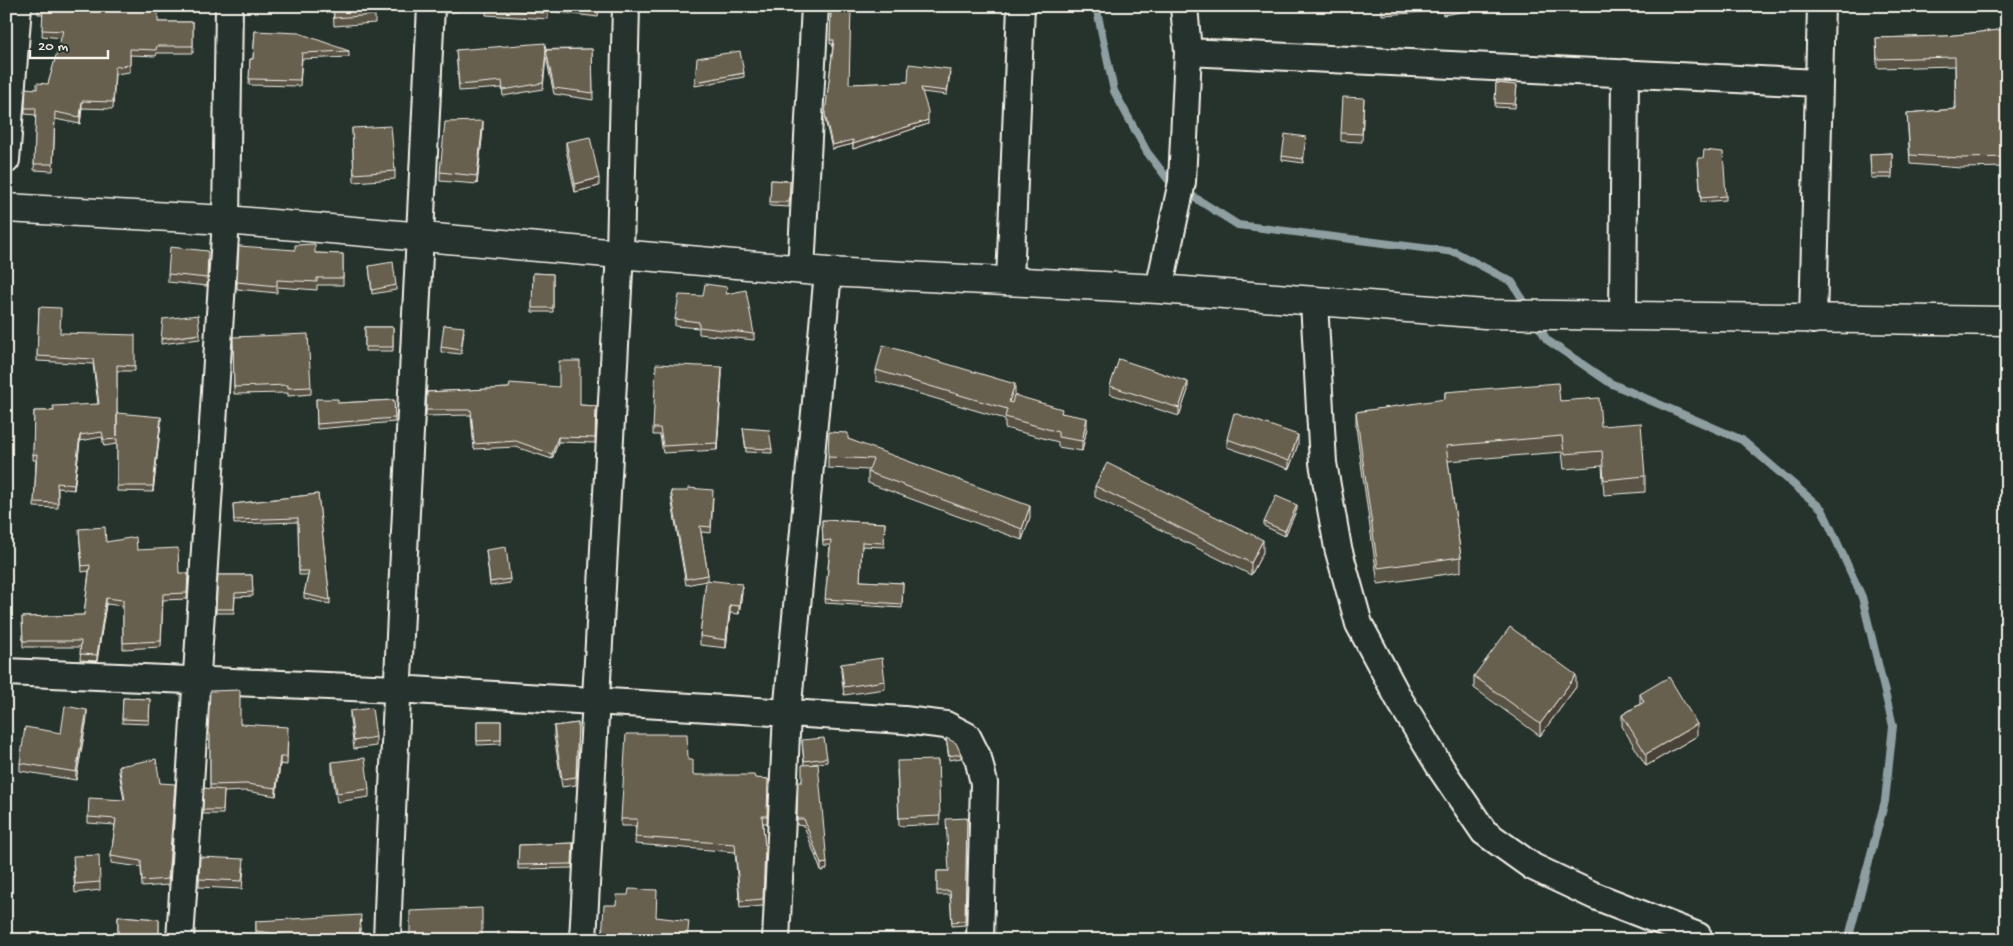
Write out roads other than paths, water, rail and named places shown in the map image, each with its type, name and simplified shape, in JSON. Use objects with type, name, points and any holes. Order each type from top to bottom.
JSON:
[{"type":"street","points":[[6,160],[18,6]]},
{"type":"street","points":[[180,940],[226,220],[229,6]]},
{"type":"street","points":[[387,940],[396,689],[421,237],[430,6]]},
{"type":"street","points":[[583,940],[620,252],[626,6]]},
{"type":"street","points":[[801,270],[815,6]]},
{"type":"street","points":[[1010,281],[1021,6]]},
{"type":"street","points":[[1159,289],[1182,182],[1188,52],[1184,6]]},
{"type":"street","points":[[1813,320],[1821,6]]},
{"type":"street","points":[[1188,52],[1819,83]]},
{"type":"street","points":[[1613,316],[1625,73]]},
{"type":"street","points":[[6,208],[226,220],[620,252],[828,272],[1159,289],[1485,314],[1813,320],[2007,321]]},
{"type":"street","points":[[776,940],[787,714],[828,272]]},
{"type":"street","points":[[1314,302],[1323,463],[1338,548],[1359,624],[1399,699],[1442,770],[1484,832],[1533,868],[1595,896],[1698,936]]},
{"type":"street","points":[[6,672],[197,679],[596,700],[787,714],[904,720],[946,725],[967,736],[978,758],[984,783],[980,940]]},
{"type":"waterway","points":[[1096,6],[1114,91],[1147,152],[1170,182],[1238,225],[1455,252],[1512,282],[1528,308]]},
{"type":"waterway","points":[[1535,320],[1547,340],[1610,383],[1742,440],[1822,509],[1862,597],[1893,726],[1885,801],[1848,940]]}]
